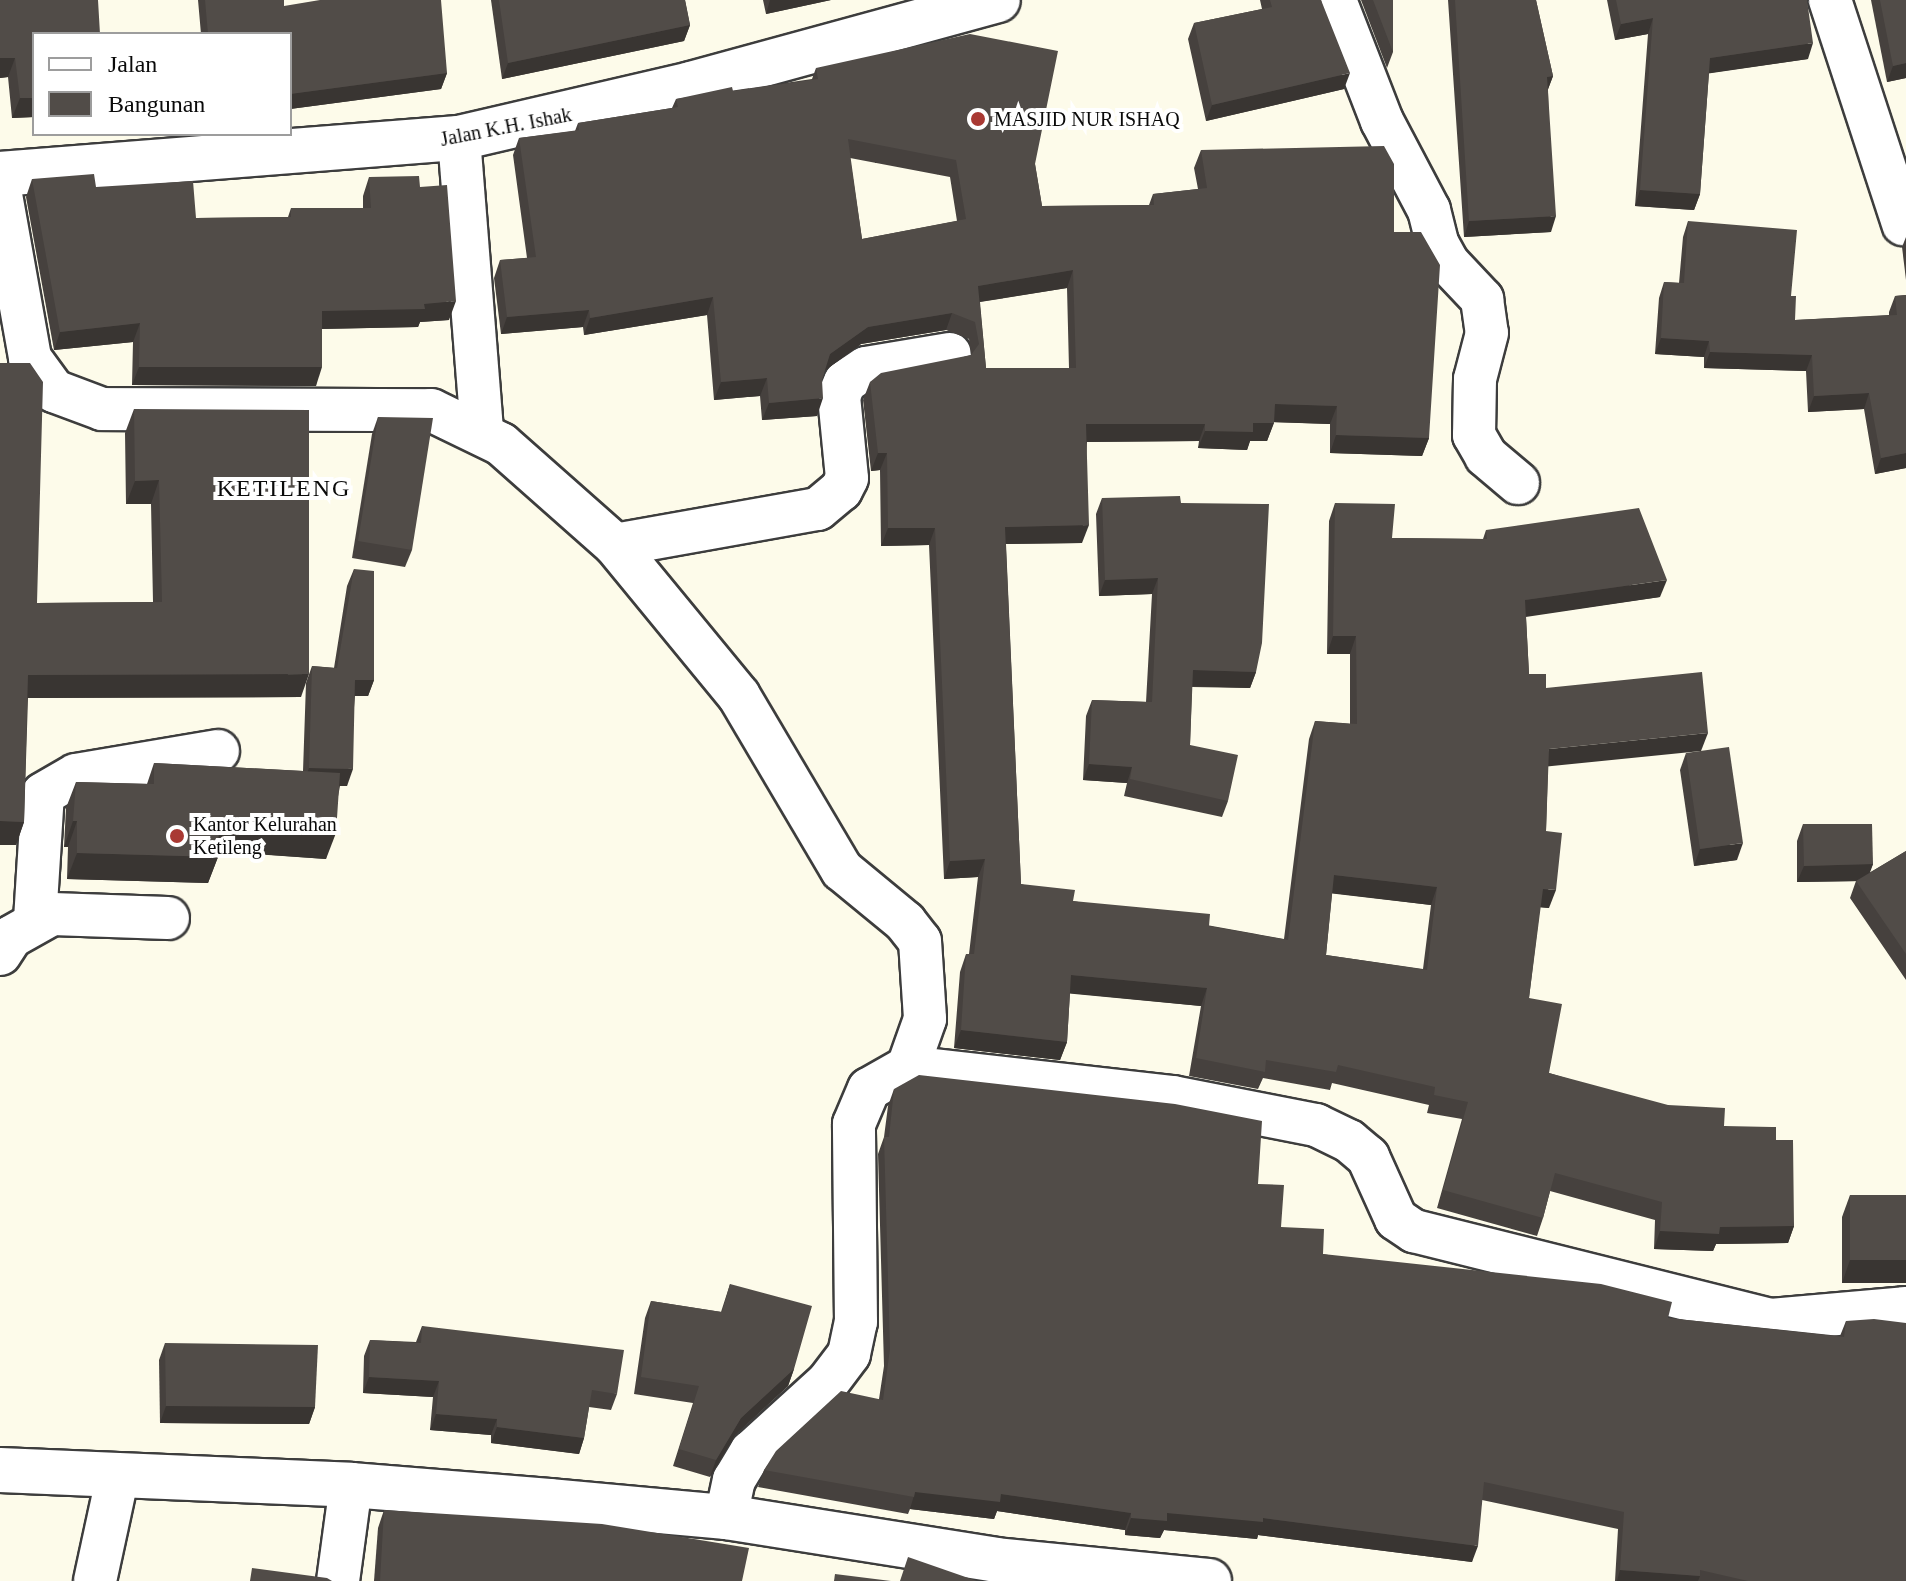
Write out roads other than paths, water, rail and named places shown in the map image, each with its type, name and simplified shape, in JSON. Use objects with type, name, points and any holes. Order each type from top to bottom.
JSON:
[{"type":"street","name":"Jalan K.H. Ishak","points":[[0,174],[459,138],[691,84],[998,0]]},
{"type":"street","points":[[1335,0],[1382,121],[1429,210],[1437,243],[1487,311],[1472,397],[1474,435],[1486,456],[1518,483]]},
{"type":"street","points":[[1830,0],[1903,224]]},
{"type":"street","points":[[459,138],[482,433]]},
{"type":"street","points":[[0,189],[30,358],[54,391],[73,402],[102,409],[397,406],[431,410],[482,433],[537,472],[615,545],[739,696],[842,870],[905,922],[920,941],[925,1019],[908,1067]]},
{"type":"street","points":[[615,545],[818,509],[841,490],[847,478],[839,396],[845,382],[866,368],[950,354]]},
{"type":"street","points":[[35,920],[43,794],[76,775],[218,751]]},
{"type":"street","points":[[0,954],[11,937],[35,920],[52,914],[168,918]]},
{"type":"street","points":[[726,1517],[741,1464],[828,1382],[849,1354],[856,1322],[854,1124],[869,1089],[908,1067],[1173,1097],[1316,1125],[1368,1157],[1396,1219],[1414,1231],[1771,1320],[1906,1308]]},
{"type":"street","points":[[0,1470],[117,1479],[351,1485],[726,1517],[991,1570],[1209,1581]]},
{"type":"street","points":[[95,1581],[117,1479]]},
{"type":"street","points":[[338,1581],[351,1485]]},
{"type":"place","name":"MASJID NUR ISHAQ","points":[[978,119]]},
{"type":"place","name":"Kantor Kelurahan Ketileng","points":[[177,836]]},
{"type":"district","name":"KETILENG","points":[[284,489]]}]
